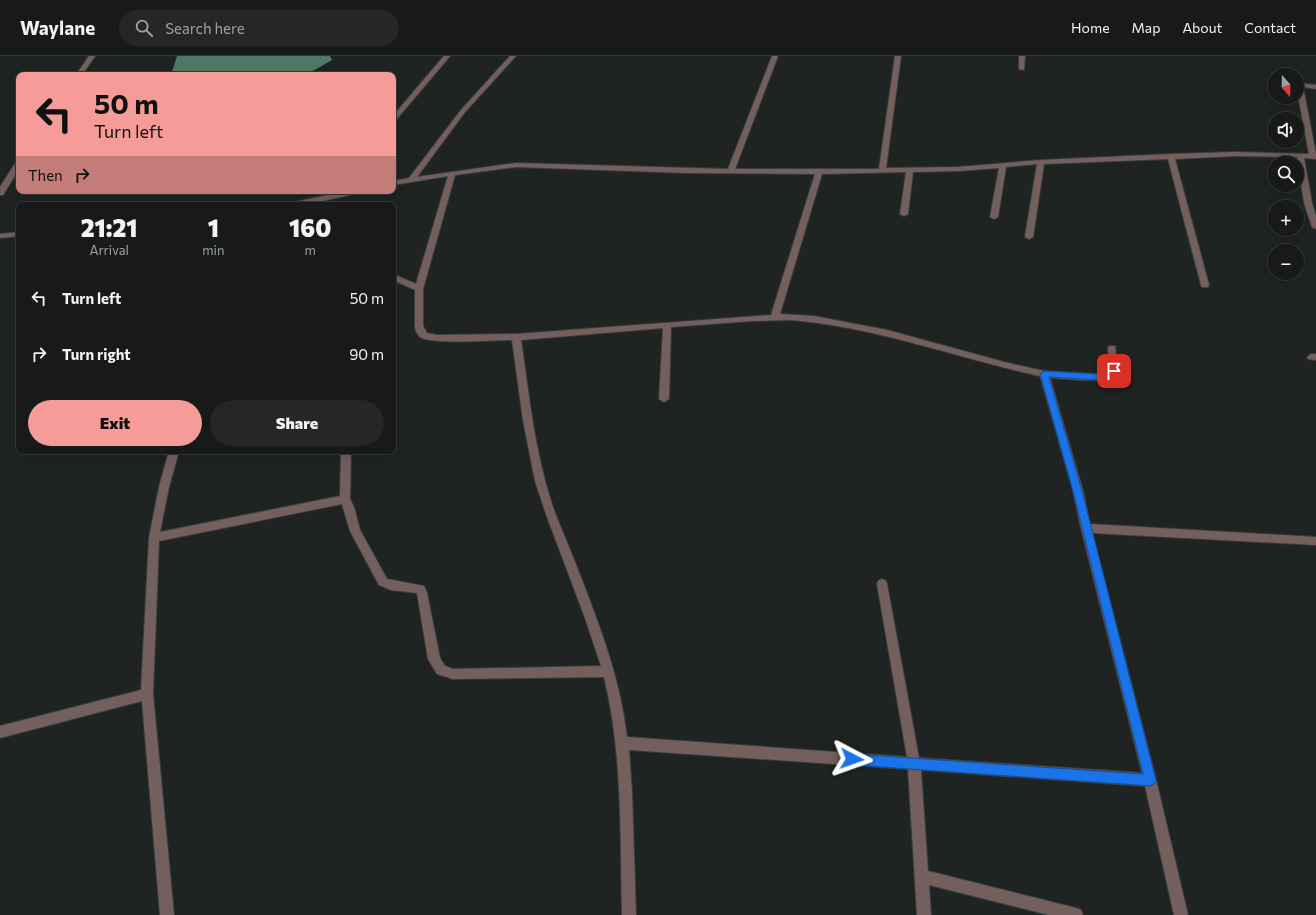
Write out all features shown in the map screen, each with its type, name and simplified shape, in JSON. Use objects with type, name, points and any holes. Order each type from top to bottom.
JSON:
[{"type":"street","points":[[81,72],[92,56]]},
{"type":"street","points":[[396,116],[447,56]]},
{"type":"street","points":[[412,179],[463,111],[513,56]]},
{"type":"street","points":[[731,171],[775,56]]},
{"type":"street","points":[[882,171],[898,56]]},
{"type":"street","points":[[1022,56],[1022,69]]},
{"type":"street","points":[[396,182],[452,172],[516,165],[819,172],[1003,166],[1041,162],[1235,154],[1300,155],[1314,157],[1306,125],[1299,84],[1316,87]]},
{"type":"street","points":[[1306,125],[1316,126]]},
{"type":"street","points":[[1300,155],[1308,203],[1316,227]]},
{"type":"street","points":[[1171,156],[1205,285]]},
{"type":"street","points":[[1029,237],[1041,162]]},
{"type":"street","points":[[994,217],[1003,166]]},
{"type":"street","points":[[0,193],[16,169]]},
{"type":"street","points":[[904,214],[910,170]]},
{"type":"street","points":[[452,172],[419,289],[418,328],[421,333],[427,336],[437,338],[516,337],[775,317],[814,319],[888,333],[1004,365],[1044,374],[1098,377],[1110,376],[1114,371],[1112,348]]},
{"type":"street","points":[[775,317],[819,172]]},
{"type":"street","points":[[305,202],[333,194]]},
{"type":"street","points":[[0,236],[16,234]]},
{"type":"street","points":[[396,278],[419,289]]},
{"type":"street","points":[[664,399],[667,325]]},
{"type":"street","points":[[516,337],[530,438],[537,469],[554,524],[583,597],[608,671],[616,706],[622,743],[626,787],[629,915]]},
{"type":"street","points":[[1044,374],[1078,491],[1150,780],[1181,915]]},
{"type":"street","points":[[167,915],[147,694],[154,538],[164,487],[173,454]]},
{"type":"street","points":[[346,454],[345,499],[349,507],[355,531],[383,582],[391,585],[420,588],[434,660],[438,668],[443,672],[453,674],[608,671]]},
{"type":"street","points":[[154,538],[345,499]]},
{"type":"street","points":[[1086,528],[1316,541]]},
{"type":"street","points":[[882,584],[914,763],[924,915]]},
{"type":"street","points":[[0,732],[147,694]]},
{"type":"street","points":[[622,743],[1150,780]]},
{"type":"street","points":[[922,876],[1076,915]]},
{"type":"shaded area","points":[[177,56],[330,56],[332,60],[311,72],[172,72]]},
{"type":"route","points":[[852,759],[1150,780],[1078,491],[1044,374],[1098,377],[1110,376],[1114,371]]}]
